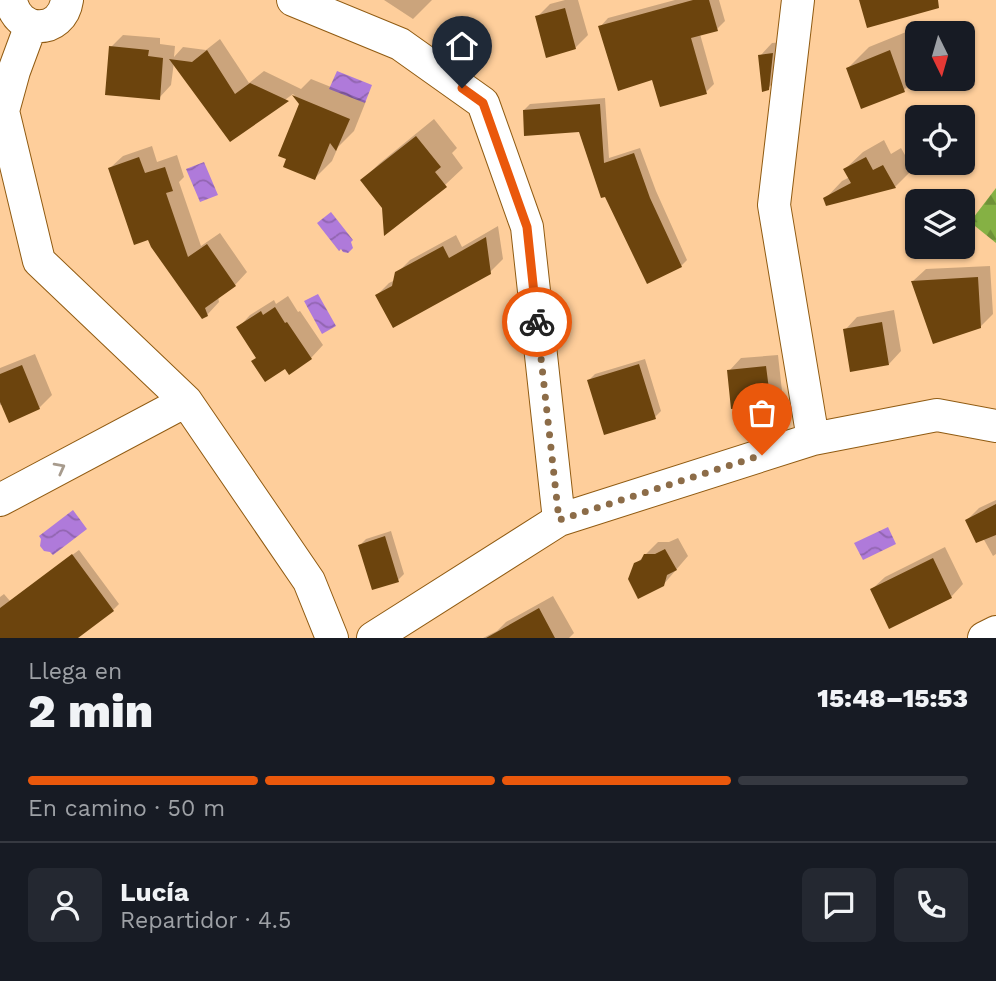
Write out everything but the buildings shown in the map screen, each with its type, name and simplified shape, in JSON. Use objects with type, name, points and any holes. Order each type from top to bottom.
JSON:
[{"type":"street","points":[[11,0],[18,16],[31,25],[41,26],[56,21],[63,13],[67,0]]},
{"type":"street","points":[[293,0],[400,44],[483,103],[527,227],[559,520]]},
{"type":"street","points":[[798,0],[774,205],[813,439]]},
{"type":"street","points":[[31,25],[3,111],[39,261],[186,401],[309,581],[332,638]]},
{"type":"street","points":[[0,500],[186,401]]},
{"type":"street","points":[[373,638],[559,520],[813,439],[937,415],[996,426]]},
{"type":"street","points":[[984,638],[996,632]]},
{"type":"green space","points":[[996,188],[996,243],[975,226],[975,215]]},
{"type":"water","points":[[337,71],[372,85],[365,103],[329,89]]},
{"type":"water","points":[[204,162],[218,195],[200,202],[186,169]]},
{"type":"water","points":[[331,212],[353,240],[353,248],[348,253],[341,249],[339,251],[317,223]]},
{"type":"water","points":[[318,294],[336,326],[322,334],[304,301]]},
{"type":"water","points":[[73,510],[87,529],[53,555],[44,551],[40,546],[39,536]]},
{"type":"water","points":[[888,527],[896,544],[863,560],[854,543]]},
{"type":"way so far","points":[[537,322],[559,520],[762,455]]},
{"type":"route","points":[[462,88],[483,103],[527,227],[537,322]]}]
